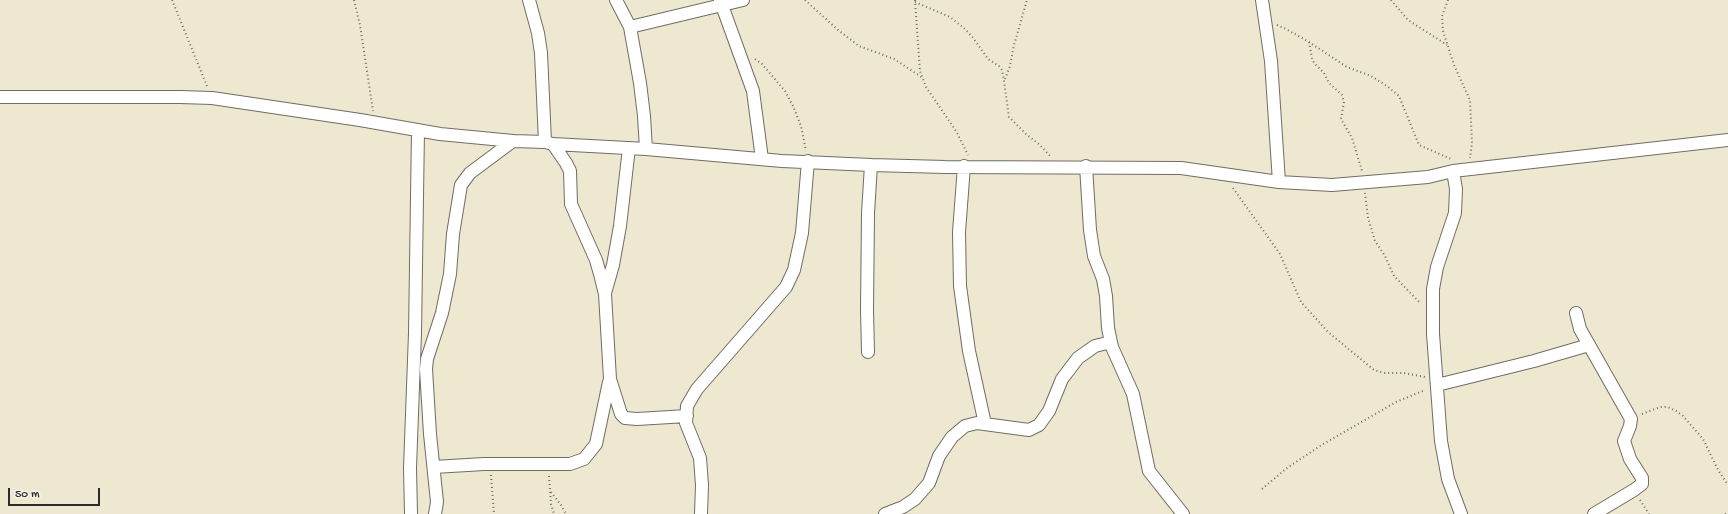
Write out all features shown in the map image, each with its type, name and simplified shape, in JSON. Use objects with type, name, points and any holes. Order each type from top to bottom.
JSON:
[{"type":"street","points":[[529,0],[538,33],[541,53],[549,143],[570,170],[571,204],[596,260],[605,294],[610,379],[618,409],[625,418],[654,419],[687,416]]},
{"type":"street","points":[[616,0],[630,27],[640,83],[646,149]]},
{"type":"street","points":[[630,27],[721,3],[743,0]]},
{"type":"street","points":[[1262,0],[1266,21],[1275,107],[1279,182]]},
{"type":"street","points":[[721,3],[753,91],[762,159]]},
{"type":"street","points":[[0,97],[212,98],[375,122],[440,134],[513,141],[646,149],[762,159],[871,165],[1181,168],[1279,182],[1332,185],[1428,177],[1454,166],[1474,170],[1728,140]]},
{"type":"street","points":[[411,514],[410,468],[415,332],[418,130]]},
{"type":"street","points":[[435,514],[437,502],[430,434],[426,368],[427,359],[442,313],[450,274],[454,227],[461,185],[470,173],[513,141]]},
{"type":"street","points":[[605,294],[613,265],[620,226],[630,148]]},
{"type":"street","points":[[701,514],[702,485],[700,458],[686,423],[687,406],[697,389],[786,287],[794,270],[802,233],[808,161]]},
{"type":"street","points":[[868,352],[868,213],[871,165]]},
{"type":"street","points":[[969,166],[959,232],[960,286],[969,351],[985,424]]},
{"type":"street","points":[[1086,166],[1090,230],[1094,256],[1103,279],[1106,296],[1108,328],[1112,347],[1133,394],[1150,470],[1183,514]]},
{"type":"street","points":[[1454,166],[1456,189],[1455,213],[1434,282],[1432,322],[1442,449],[1448,479],[1461,514]]},
{"type":"street","points":[[1576,313],[1580,329],[1631,419],[1631,423],[1624,441],[1630,459],[1642,478],[1642,484],[1594,514]]},
{"type":"street","points":[[884,514],[903,507],[915,499],[929,483],[939,456],[952,437],[965,426],[977,423],[1029,430],[1039,425],[1049,411],[1062,379],[1078,358],[1094,346],[1111,342]]},
{"type":"street","points":[[1437,382],[1534,361],[1589,345]]},
{"type":"street","points":[[434,467],[490,464],[570,464],[584,459],[596,444],[610,379]]},
{"type":"street","points":[[909,514],[915,499]]},
{"type":"path","points":[[172,0],[212,98]]},
{"type":"path","points":[[354,0],[360,25],[375,122]]},
{"type":"path","points":[[806,0],[838,30],[859,46],[894,59],[923,78]]},
{"type":"path","points":[[1004,81],[1010,66],[1014,45],[1027,0]]},
{"type":"path","points":[[1391,0],[1408,20],[1447,44]]},
{"type":"path","points":[[1448,0],[1442,16],[1443,31],[1470,100],[1472,143],[1468,167],[1474,170]]},
{"type":"path","points":[[969,166],[956,131],[934,100],[920,71],[915,1],[944,14],[965,29],[988,59],[1002,70],[1010,116],[1026,134],[1060,166]]},
{"type":"path","points":[[1266,21],[1286,29],[1347,67],[1370,76],[1387,86],[1399,96],[1419,145],[1454,166]]},
{"type":"path","points":[[1309,42],[1314,63],[1324,73],[1329,83],[1342,95],[1344,102],[1341,119],[1352,138],[1361,165],[1365,182],[1365,201],[1375,242],[1385,256],[1394,276],[1423,306],[1432,322]]},
{"type":"path","points":[[751,56],[762,64],[780,86],[793,106],[801,126],[808,161]]},
{"type":"path","points":[[1222,174],[1280,254],[1301,302],[1328,332],[1374,370],[1385,373],[1404,373],[1437,382]]},
{"type":"path","points":[[1262,489],[1287,468],[1320,446],[1396,402],[1437,382]]},
{"type":"path","points":[[1631,423],[1644,413],[1660,407],[1668,407],[1676,410],[1696,429],[1703,439],[1718,470],[1728,485]]},
{"type":"path","points":[[490,464],[494,514]]},
{"type":"path","points":[[548,465],[551,504],[554,514]]},
{"type":"path","points":[[1634,490],[1649,514]]},
{"type":"path","points":[[550,491],[566,514]]}]
